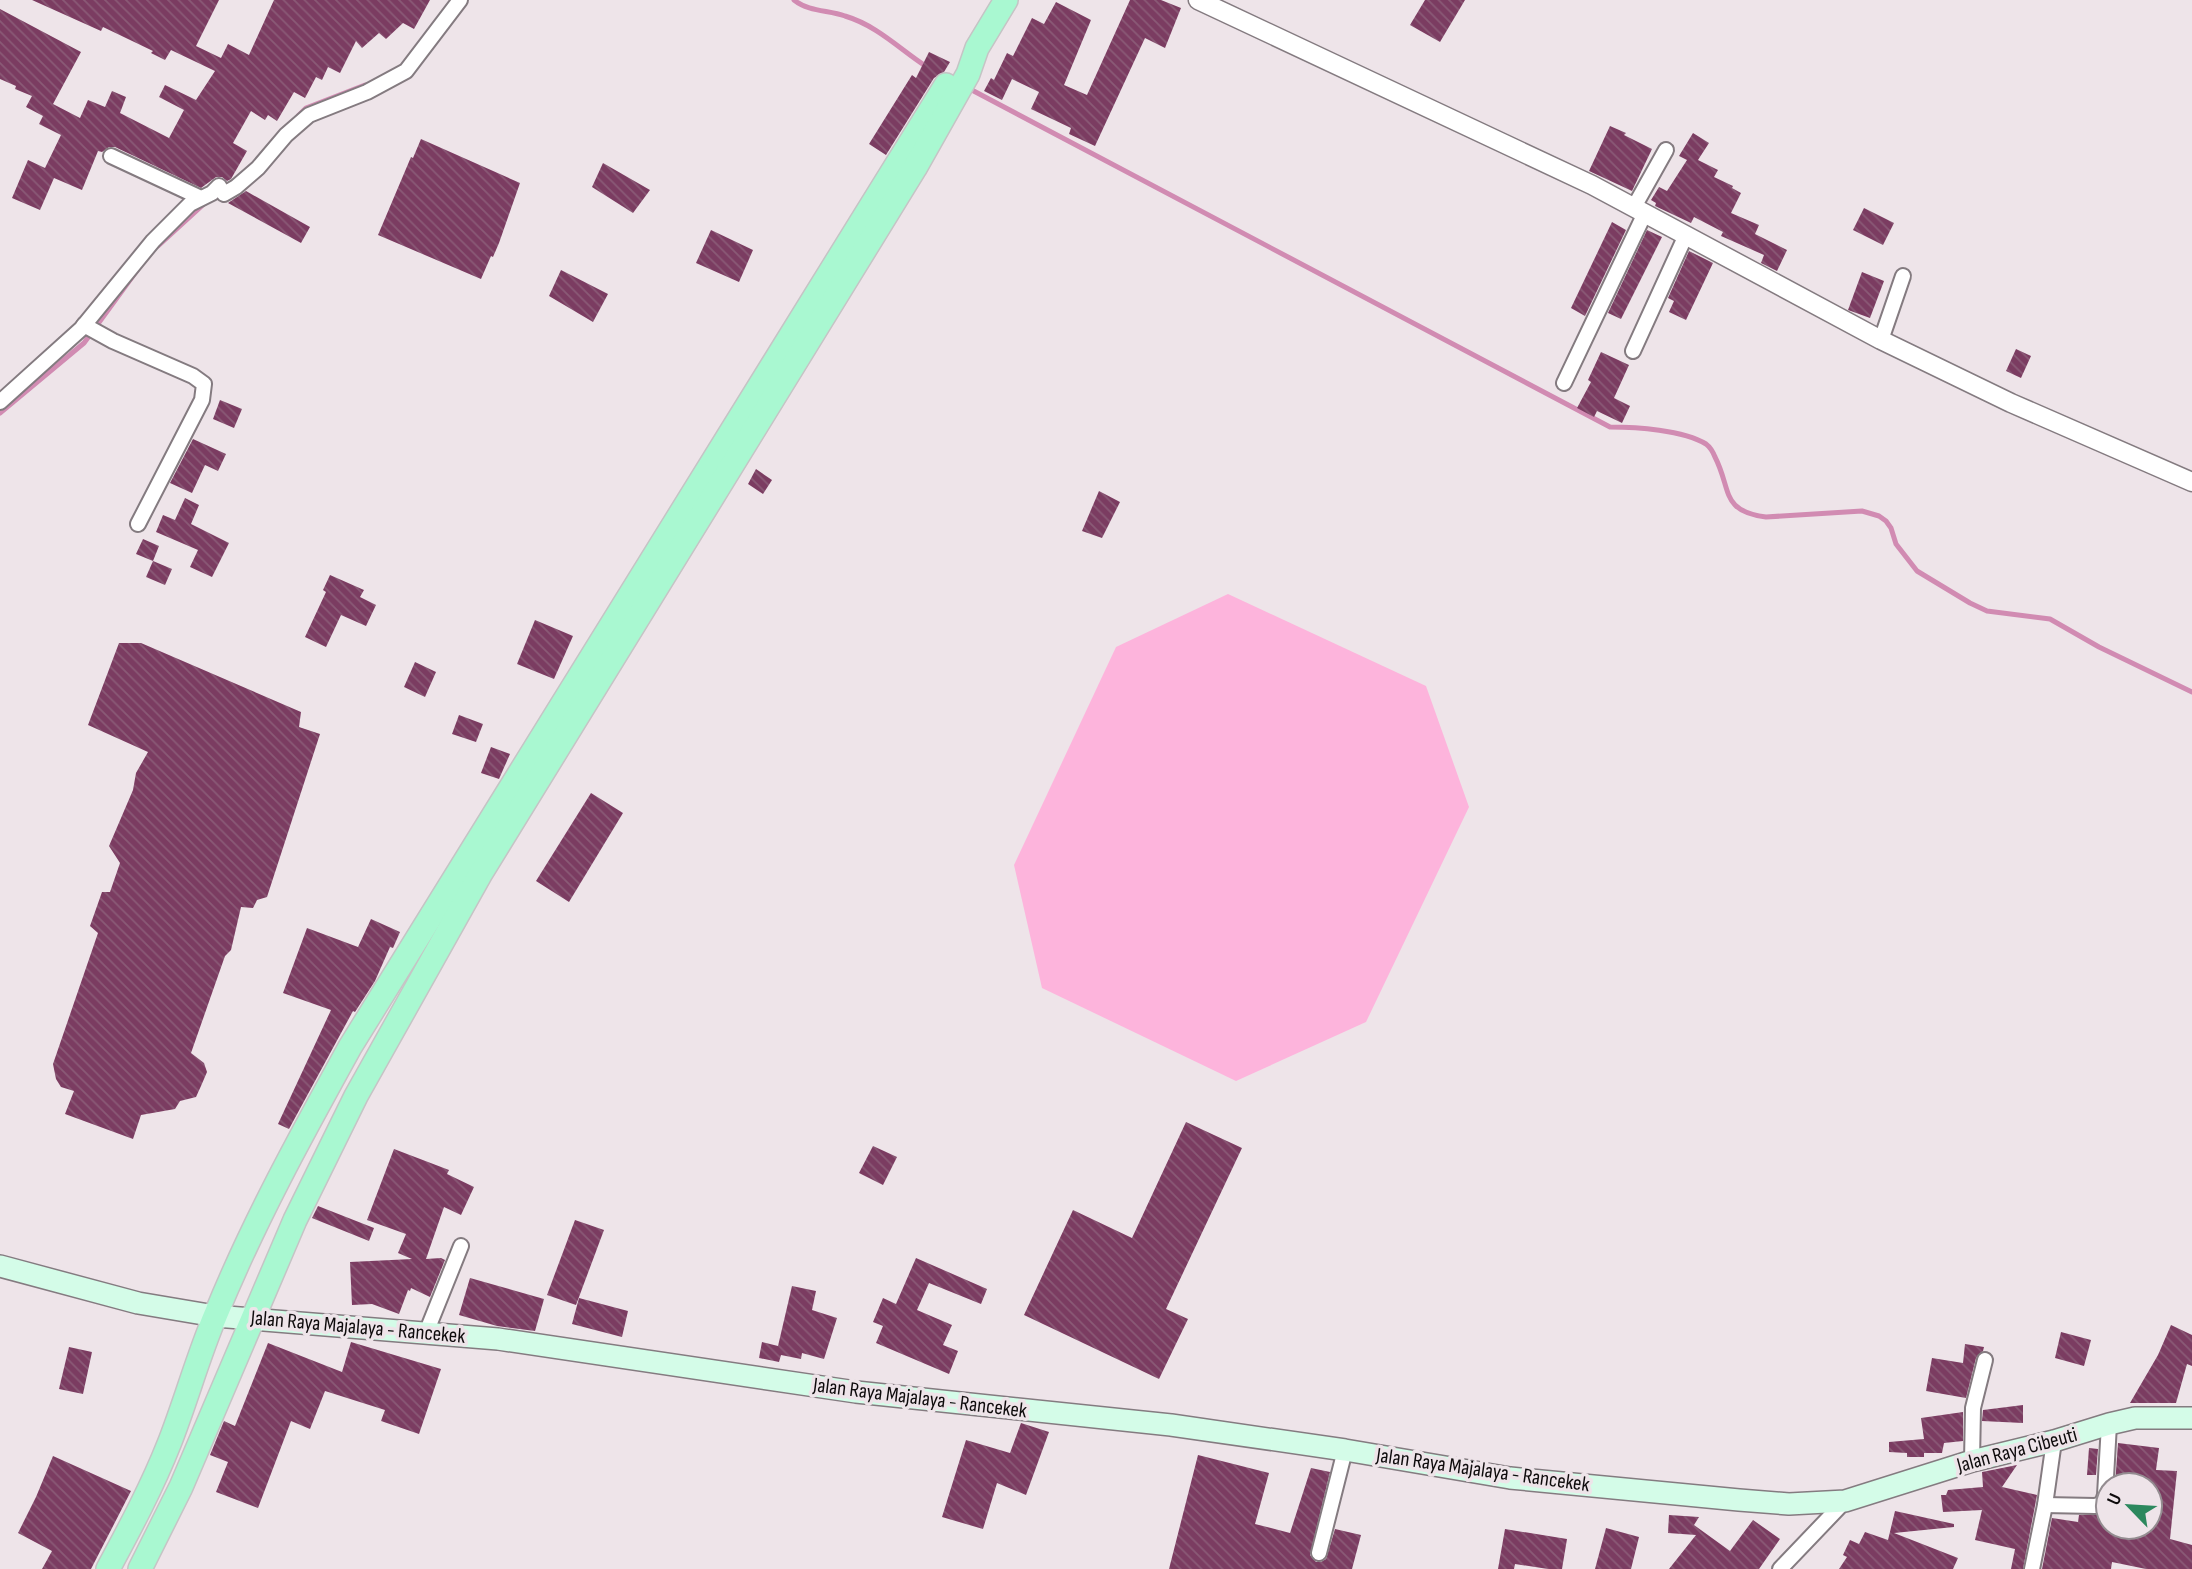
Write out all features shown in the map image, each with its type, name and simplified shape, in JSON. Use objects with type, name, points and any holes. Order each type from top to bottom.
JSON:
[{"type":"main road","points":[[108,1569],[168,1446],[215,1315],[241,1256],[290,1154],[350,1047],[927,116],[954,73],[977,48],[1006,0]]},
{"type":"main road","points":[[140,1569],[181,1487],[295,1220],[356,1097],[481,873],[915,169],[968,75],[977,48]]},
{"type":"main road","name":"Jalan Raya Majalaya - Rancekek","points":[[0,1266],[138,1303],[215,1315],[498,1339],[856,1392],[1171,1425],[1345,1450],[1510,1478],[1789,1504],[1845,1501]]},
{"type":"main road","name":"Jalan Raya Cibeuti","points":[[1845,1501],[1972,1461],[2109,1424],[2135,1418],[2192,1418]]},
{"type":"street","points":[[0,402],[88,327],[153,241],[190,204],[219,186],[224,194],[236,187],[309,115],[367,92],[406,71],[460,0]]},
{"type":"street","points":[[1198,0],[1567,174],[1881,340],[2011,403],[2192,482]]},
{"type":"street","points":[[1564,383],[1666,150]]},
{"type":"street","points":[[111,156],[201,198]]},
{"type":"street","points":[[1633,351],[1686,235]]},
{"type":"street","points":[[1881,340],[1903,276]]},
{"type":"street","points":[[88,327],[113,341],[193,376],[204,384],[202,400],[138,524]]},
{"type":"street","points":[[426,1333],[461,1246]]},
{"type":"street","points":[[1972,1461],[1973,1408],[1985,1360]]},
{"type":"street","points":[[2045,1505],[2102,1504],[2105,1495],[2109,1424]]},
{"type":"street","points":[[2032,1569],[2054,1441]]},
{"type":"street","points":[[1319,1553],[1345,1450]]},
{"type":"street","points":[[1780,1569],[1845,1501]]},
{"type":"shaded area","points":[[1228,594],[1426,686],[1469,807],[1366,1022],[1236,1081],[1042,988],[1014,865],[1116,647]]},
{"type":"building","points":[[32,0],[219,0],[196,46],[221,58],[228,44],[249,55],[274,0],[430,0],[414,29],[403,23],[386,39],[379,33],[362,48],[356,41],[340,73],[328,67],[322,80],[316,77],[305,98],[294,92],[277,121],[268,115],[265,120],[251,111],[233,143],[247,151],[231,179],[227,181],[216,177],[201,188],[115,147],[109,147],[102,152],[98,151],[82,190],[54,178],[40,210],[12,198],[28,160],[45,168],[61,135],[39,124],[43,116],[26,107],[32,96],[0,79],[0,9],[81,52],[53,104],[80,118],[88,100],[105,107],[112,91],[126,97],[120,113],[169,138],[184,110],[159,97],[165,85],[196,100],[215,71],[171,50],[165,60],[151,53],[153,51],[103,27],[101,31]]},
{"type":"building","points":[[1130,0],[1161,0],[1181,8],[1165,48],[1145,38],[1095,146],[1069,134],[1071,128],[1031,109],[1039,92],[1012,79],[1002,100],[984,91],[991,78],[994,80],[1007,53],[1013,56],[1032,18],[1044,24],[1056,2],[1091,20],[1064,85],[1087,95]]},
{"type":"building","points":[[1425,0],[1465,0],[1440,42],[1410,25]]},
{"type":"building","points":[[929,52],[950,62],[944,72],[934,78],[886,155],[869,144],[912,75],[916,78]]},
{"type":"building","points":[[1610,126],[1652,149],[1632,191],[1589,171]]},
{"type":"building","points":[[1693,133],[1709,143],[1698,160],[1718,170],[1714,177],[1741,193],[1731,213],[1759,225],[1755,234],[1787,250],[1777,271],[1761,263],[1764,255],[1721,236],[1723,232],[1694,217],[1691,223],[1655,206],[1656,203],[1651,200],[1659,187],[1667,191],[1687,160],[1679,156]]},
{"type":"building","points":[[421,139],[520,183],[499,243],[481,279],[378,235]]},
{"type":"building","points":[[603,163],[650,190],[633,213],[592,187]]},
{"type":"building","points":[[246,191],[310,227],[301,243],[228,203]]},
{"type":"building","points":[[1864,208],[1894,223],[1883,245],[1853,230]]},
{"type":"building","points":[[1612,222],[1626,230],[1585,316],[1571,308]]},
{"type":"building","points":[[711,230],[753,250],[739,282],[696,263]]},
{"type":"building","points":[[1647,230],[1662,237],[1621,319],[1608,313]]},
{"type":"building","points":[[1689,251],[1713,263],[1686,320],[1669,312],[1674,301],[1668,298]]},
{"type":"building","points":[[561,270],[608,294],[593,322],[549,296]]},
{"type":"building","points":[[1862,272],[1884,281],[1870,318],[1848,310]]},
{"type":"building","points":[[2016,349],[2031,356],[2021,378],[2006,371]]},
{"type":"building","points":[[1601,352],[1629,365],[1614,398],[1630,406],[1622,423],[1597,411],[1594,417],[1577,408],[1591,382],[1588,380]]},
{"type":"building","points":[[220,400],[242,409],[234,428],[213,419]]},
{"type":"building","points":[[193,439],[226,454],[218,471],[205,465],[192,493],[170,483]]},
{"type":"building","points":[[756,469],[772,480],[763,494],[748,484]]},
{"type":"building","points":[[1099,491],[1120,502],[1102,538],[1082,531]]},
{"type":"building","points":[[185,498],[199,505],[191,524],[229,543],[212,577],[190,567],[198,550],[156,532],[163,515],[175,520]]},
{"type":"building","points":[[143,539],[159,546],[153,561],[136,554]]},
{"type":"building","points":[[153,561],[172,569],[165,585],[146,577]]},
{"type":"building","points":[[330,575],[364,590],[360,597],[376,605],[366,626],[341,615],[326,647],[305,637],[326,592],[323,590]]},
{"type":"building","points":[[535,620],[573,636],[554,679],[517,664]]},
{"type":"building","points":[[119,643],[141,643],[301,712],[299,727],[320,734],[267,897],[257,900],[253,908],[241,907],[231,950],[225,956],[191,1053],[204,1063],[207,1072],[196,1097],[180,1101],[175,1109],[141,1115],[133,1139],[65,1114],[74,1091],[61,1087],[53,1064],[98,933],[90,926],[102,892],[110,892],[120,863],[109,846],[133,790],[136,773],[148,752],[88,725]]},
{"type":"building","points":[[415,662],[436,672],[425,697],[404,687]]},
{"type":"building","points":[[459,715],[483,724],[476,742],[452,734]]},
{"type":"building","points":[[491,747],[510,754],[499,779],[481,773]]},
{"type":"building","points":[[591,793],[623,813],[569,902],[536,881]]},
{"type":"building","points":[[371,919],[400,932],[375,981],[355,1012],[353,1011],[289,1129],[278,1124],[331,1010],[283,993],[307,928],[358,947]]},
{"type":"building","points":[[1186,1122],[1242,1148],[1166,1309],[1188,1319],[1159,1379],[1024,1315],[1073,1210],[1132,1238]]},
{"type":"building","points":[[873,1146],[897,1157],[883,1185],[859,1173]]},
{"type":"building","points":[[394,1149],[449,1170],[447,1174],[474,1187],[461,1215],[444,1207],[426,1259],[445,1260],[430,1297],[411,1288],[399,1314],[372,1304],[352,1305],[350,1262],[412,1259],[398,1253],[406,1234],[367,1220]]},
{"type":"building","points":[[318,1206],[374,1228],[369,1241],[312,1218]]},
{"type":"building","points":[[575,1220],[604,1230],[576,1305],[547,1295]]},
{"type":"building","points":[[916,1258],[987,1289],[981,1304],[929,1283],[917,1310],[952,1325],[943,1345],[958,1351],[949,1374],[876,1343],[883,1326],[873,1322],[883,1298],[896,1304]]},
{"type":"building","points":[[470,1278],[544,1299],[535,1331],[497,1326],[459,1315]]},
{"type":"building","points":[[792,1286],[816,1291],[812,1310],[837,1318],[824,1359],[802,1353],[801,1359],[781,1355],[779,1362],[759,1358],[762,1342],[778,1346]]},
{"type":"building","points":[[579,1298],[628,1311],[622,1337],[572,1324]]},
{"type":"building","points":[[2171,1325],[2192,1335],[2192,1366],[2187,1364],[2176,1403],[2130,1403],[2158,1355]]},
{"type":"building","points":[[2061,1332],[2091,1340],[2084,1366],[2055,1358]]},
{"type":"building","points":[[351,1342],[441,1369],[419,1434],[381,1421],[385,1410],[325,1391],[310,1429],[291,1421],[258,1508],[216,1492],[228,1462],[210,1455],[224,1421],[235,1426],[268,1343],[342,1372]]},
{"type":"building","points":[[1965,1344],[1984,1347],[1976,1358],[1966,1398],[1926,1391],[1932,1358],[1963,1363]]},
{"type":"building","points":[[69,1347],[92,1352],[83,1394],[59,1389]]},
{"type":"building","points":[[2023,1405],[2023,1423],[1982,1421],[1983,1410]]},
{"type":"building","points":[[1963,1412],[1963,1441],[1944,1443],[1942,1453],[1907,1457],[1907,1453],[1889,1452],[1889,1442],[1924,1439],[1921,1418]]},
{"type":"building","points":[[1021,1423],[1049,1432],[1026,1495],[997,1483],[983,1529],[942,1517],[966,1440],[1010,1453]]},
{"type":"building","points":[[2118,1443],[2159,1448],[2156,1470],[2177,1471],[2170,1539],[2192,1545],[2192,1569],[2146,1569],[2112,1562],[2111,1569],[2042,1569],[2052,1518],[2078,1522],[2079,1515],[2094,1514],[2094,1541],[2164,1541],[2164,1471],[2116,1471]]},
{"type":"building","points":[[2089,1448],[2098,1449],[2096,1471],[2094,1475],[2087,1475]]},
{"type":"building","points":[[1198,1455],[1269,1473],[1255,1524],[1290,1533],[1311,1468],[1330,1472],[1310,1555],[1316,1562],[1326,1559],[1335,1529],[1361,1535],[1352,1569],[1169,1569]]},
{"type":"building","points":[[53,1456],[131,1491],[91,1569],[42,1569],[52,1551],[18,1533]]},
{"type":"building","points":[[2017,1465],[2002,1487],[2037,1495],[2023,1569],[2011,1569],[2015,1549],[1975,1540],[1982,1510],[1943,1512],[1941,1495],[1946,1495],[1948,1490],[1983,1487],[1982,1472]]},
{"type":"building","points":[[1895,1511],[1954,1524],[1954,1527],[1894,1533],[1958,1558],[1953,1569],[1839,1569],[1847,1557],[1843,1555],[1850,1540],[1859,1544],[1865,1532],[1888,1540]]},
{"type":"building","points":[[1669,1515],[1699,1517],[1694,1525],[1730,1551],[1753,1520],[1780,1539],[1759,1569],[1669,1569],[1696,1535],[1668,1533]]},
{"type":"building","points":[[1606,1528],[1639,1537],[1631,1569],[1595,1569]]},
{"type":"building","points":[[1505,1529],[1567,1539],[1562,1569],[1515,1564],[1514,1569],[1498,1569]]},
{"type":"waterway","points":[[794,0],[806,7],[839,14],[873,28],[946,78]]},
{"type":"waterway","points":[[298,116],[306,108],[365,85]]},
{"type":"waterway","points":[[968,88],[1610,427],[1672,432],[1706,444],[1714,455],[1730,497],[1741,510],[1766,517],[1862,511],[1879,516],[1891,528],[1896,544],[1917,571],[1970,603],[1987,611],[2050,619],[2099,647],[2192,692]]},
{"type":"waterway","points":[[158,246],[205,203]]},
{"type":"waterway","points":[[0,413],[84,343],[138,269]]}]
